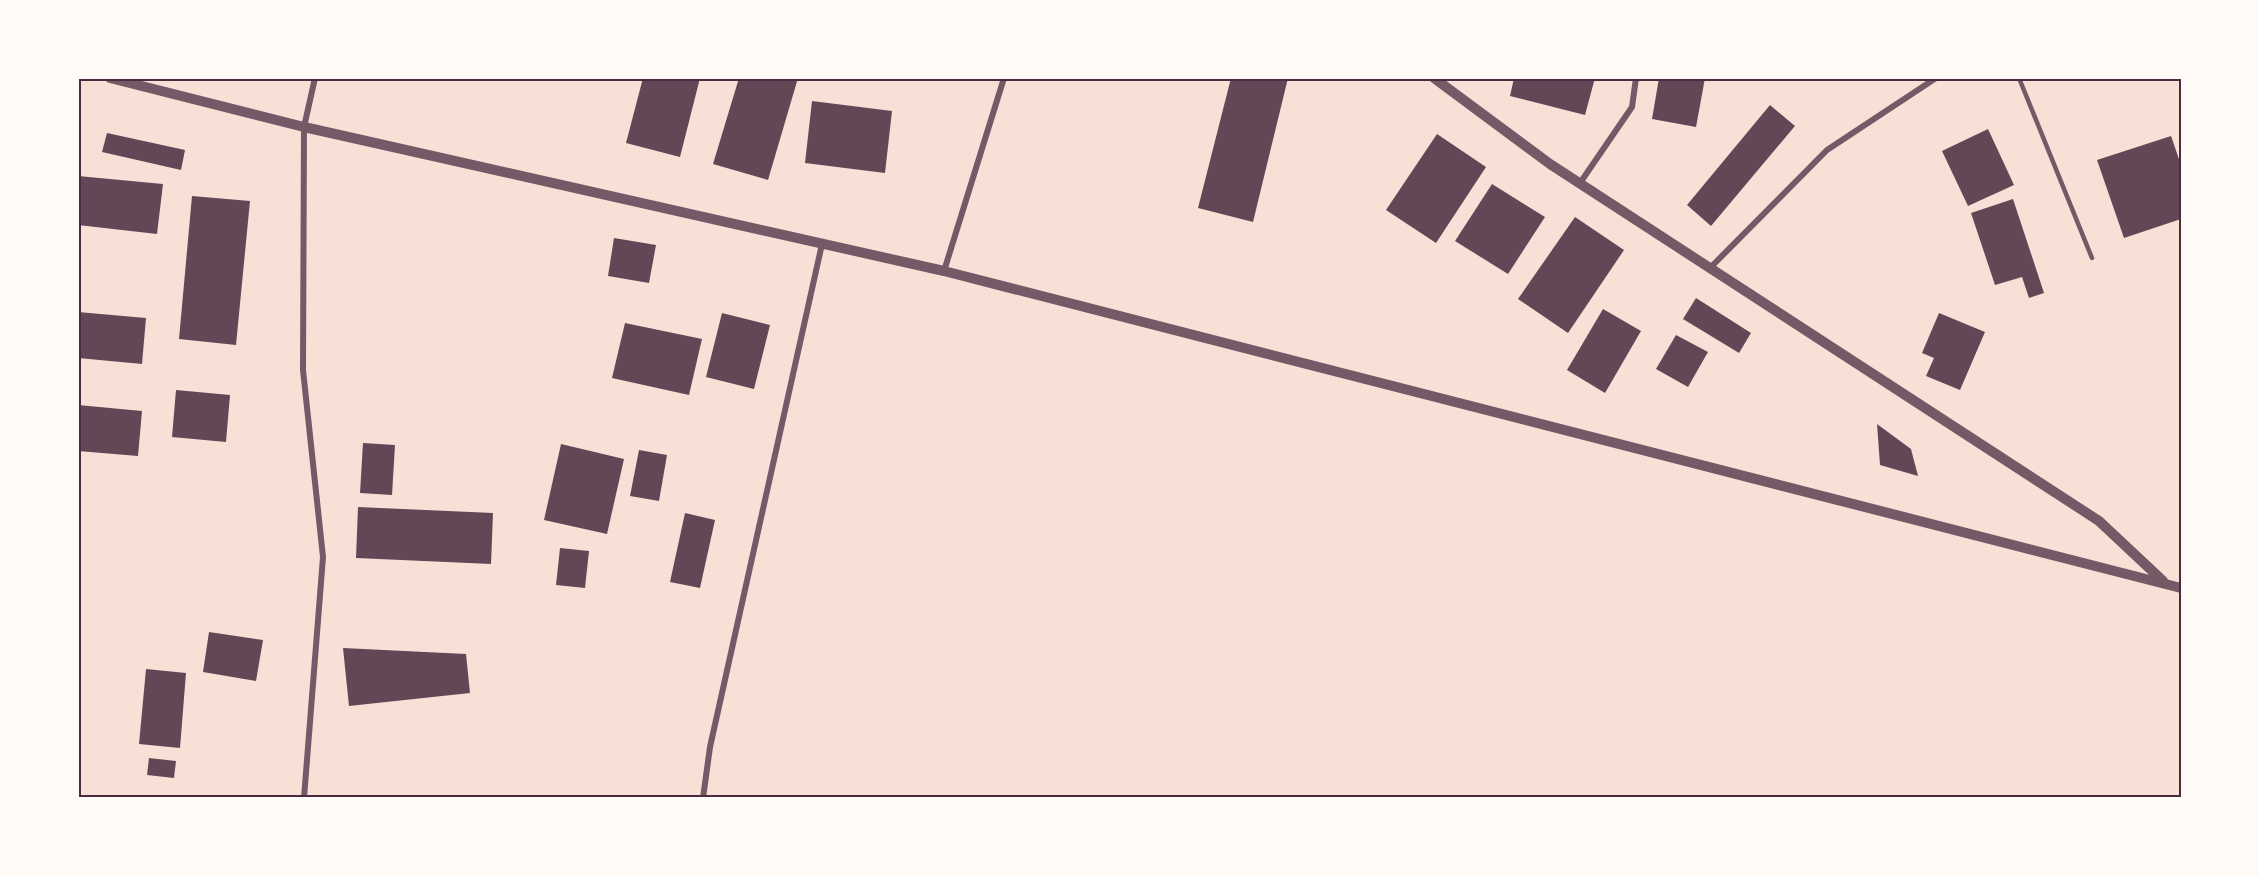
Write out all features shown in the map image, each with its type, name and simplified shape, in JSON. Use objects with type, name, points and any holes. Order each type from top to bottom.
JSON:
[{"type":"street","points":[[110,78],[304,127],[944,271],[2181,588]]},
{"type":"street","points":[[304,798],[323,557],[303,370],[304,127],[315,78]]},
{"type":"street","points":[[944,271],[1004,78]]},
{"type":"street","points":[[1434,78],[1580,183],[2099,521],[2166,583]]},
{"type":"street","points":[[1580,183],[1632,107],[1636,78]]},
{"type":"street","points":[[1710,268],[1827,150],[1936,78]]},
{"type":"street","points":[[703,798],[710,747],[822,244]]},
{"type":"lane","points":[[2019,78],[2092,258]]},
{"type":"building","points":[[643,78],[700,78],[680,157],[626,143]]},
{"type":"building","points":[[739,78],[798,78],[768,180],[713,164]]},
{"type":"building","points":[[1231,78],[1288,78],[1253,222],[1198,208]]},
{"type":"building","points":[[1514,78],[1595,78],[1585,115],[1510,96]]},
{"type":"building","points":[[1659,78],[1705,78],[1696,127],[1652,119]]},
{"type":"building","points":[[812,101],[892,111],[885,173],[805,163]]},
{"type":"building","points":[[1770,105],[1795,126],[1711,226],[1687,205]]},
{"type":"building","points":[[1988,129],[2014,185],[1968,206],[1942,151]]},
{"type":"building","points":[[107,133],[185,150],[181,170],[102,152]]},
{"type":"building","points":[[1437,134],[1486,167],[1436,243],[1386,210]]},
{"type":"building","points":[[2171,136],[2181,165],[2181,219],[2124,238],[2097,160]]},
{"type":"building","points":[[78,176],[163,184],[157,234],[78,225]]},
{"type":"building","points":[[1492,184],[1545,217],[1508,274],[1455,241]]},
{"type":"building","points":[[192,196],[250,201],[236,345],[179,339]]},
{"type":"building","points":[[2013,199],[2044,293],[2029,298],[2022,277],[1995,285],[1971,213]]},
{"type":"building","points":[[1575,217],[1624,250],[1568,333],[1518,299]]},
{"type":"building","points":[[614,238],[656,245],[649,283],[608,276]]},
{"type":"building","points":[[1696,298],[1751,333],[1739,353],[1683,319]]},
{"type":"building","points":[[1603,309],[1641,331],[1605,393],[1567,370]]},
{"type":"building","points":[[78,312],[146,318],[142,364],[78,358]]},
{"type":"building","points":[[722,313],[770,325],[754,389],[706,377]]},
{"type":"building","points":[[1939,313],[1985,332],[1960,390],[1926,376],[1934,358],[1922,353]]},
{"type":"building","points":[[625,323],[702,339],[689,395],[612,378]]},
{"type":"building","points":[[1676,335],[1708,352],[1688,387],[1656,369]]},
{"type":"building","points":[[176,390],[230,395],[226,442],[172,437]]},
{"type":"building","points":[[78,405],[142,411],[138,456],[78,451]]},
{"type":"building","points":[[1877,424],[1911,449],[1918,476],[1880,465]]},
{"type":"building","points":[[363,443],[395,445],[392,495],[360,493]]},
{"type":"building","points":[[561,444],[624,459],[607,534],[544,520]]},
{"type":"building","points":[[639,450],[667,455],[659,501],[630,496]]},
{"type":"building","points":[[358,507],[493,513],[491,564],[356,558]]},
{"type":"building","points":[[685,513],[715,520],[700,588],[670,582]]},
{"type":"building","points":[[560,548],[589,551],[585,588],[556,585]]},
{"type":"building","points":[[209,632],[263,640],[256,681],[203,672]]},
{"type":"building","points":[[343,648],[466,654],[470,693],[349,706]]},
{"type":"building","points":[[146,669],[186,673],[180,748],[139,744]]},
{"type":"building","points":[[149,758],[176,761],[174,778],[147,775]]}]
